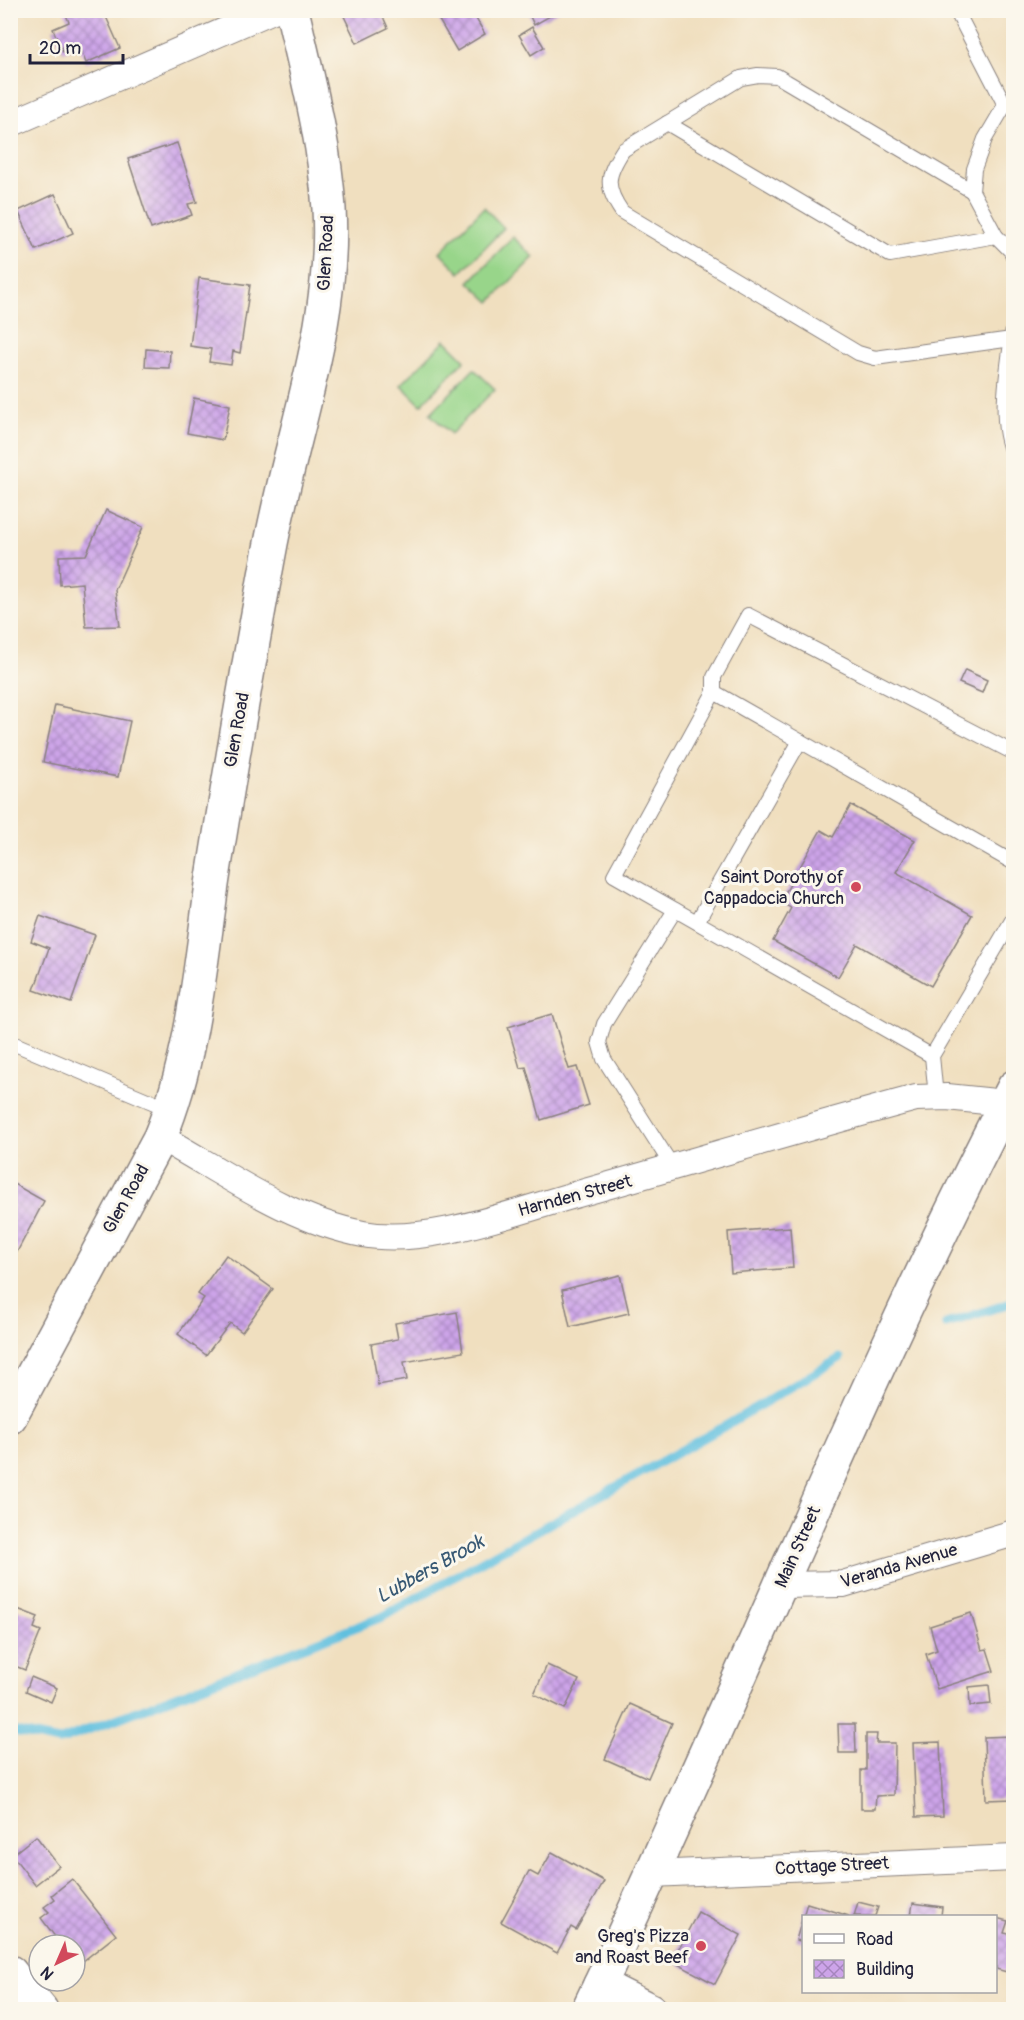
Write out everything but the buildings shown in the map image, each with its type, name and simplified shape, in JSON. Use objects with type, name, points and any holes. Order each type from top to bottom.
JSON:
[{"type":"street","points":[[10,124],[273,10]]},
{"type":"street","name":"Glen Road","points":[[10,1417],[165,1124],[191,1028],[217,853],[278,501],[313,359],[326,291],[329,209],[317,131],[292,10]]},
{"type":"street","name":"Harnden Street","points":[[165,1124],[293,1211],[364,1234],[394,1237],[427,1234],[674,1169],[916,1098],[1009,1095]]},
{"type":"street","name":"Main Street","points":[[594,1997],[782,1585],[894,1332],[1009,1095]]},
{"type":"street","name":"Veranda Avenue","points":[[782,1585],[843,1584],[1014,1533]]},
{"type":"street","name":"Cottage Street","points":[[651,1874],[1014,1858]]},
{"type":"street","points":[[14,1981],[41,2010]]},
{"type":"street","points":[[594,1997],[650,2010]]},
{"type":"lane","points":[[956,10],[1009,104],[985,139],[974,169],[972,191]]},
{"type":"lane","points":[[1012,339],[875,358],[858,353],[622,212],[612,198],[609,184],[611,169],[623,150],[741,78],[758,75],[777,76],[972,191],[996,236],[1011,251],[1014,258]]},
{"type":"lane","points":[[667,123],[890,255],[996,236]]},
{"type":"lane","points":[[1012,450],[1004,413],[1014,320]]},
{"type":"lane","points":[[932,1056],[614,875],[714,692],[714,677],[748,615],[1014,753]]},
{"type":"lane","points":[[714,692],[1014,863]]},
{"type":"lane","points":[[697,922],[800,741]]},
{"type":"lane","points":[[674,1169],[604,1059],[598,1042],[604,1024],[675,910]]},
{"type":"lane","points":[[936,1097],[932,1056],[1014,917]]},
{"type":"lane","points":[[10,1042],[165,1124]]},
{"type":"green space","points":[[484,207],[504,228],[460,273],[440,252]]},
{"type":"green space","points":[[513,237],[534,257],[490,302],[469,282]]},
{"type":"green space","points":[[445,340],[465,360],[421,405],[401,385]]},
{"type":"green space","points":[[474,369],[495,389],[451,434],[430,414]]},
{"type":"waterway","name":"Lubbers Brook","points":[[946,1324],[1014,1302]]},
{"type":"waterway","name":"Lubbers Brook","points":[[10,1731],[59,1741],[382,1617],[725,1426],[840,1358]]},
{"type":"place","name":"Saint Dorothy of Cappadocia Church","points":[[856,887]]},
{"type":"place","name":"Greg's Pizza and Roast Beef","points":[[701,1946]]}]
